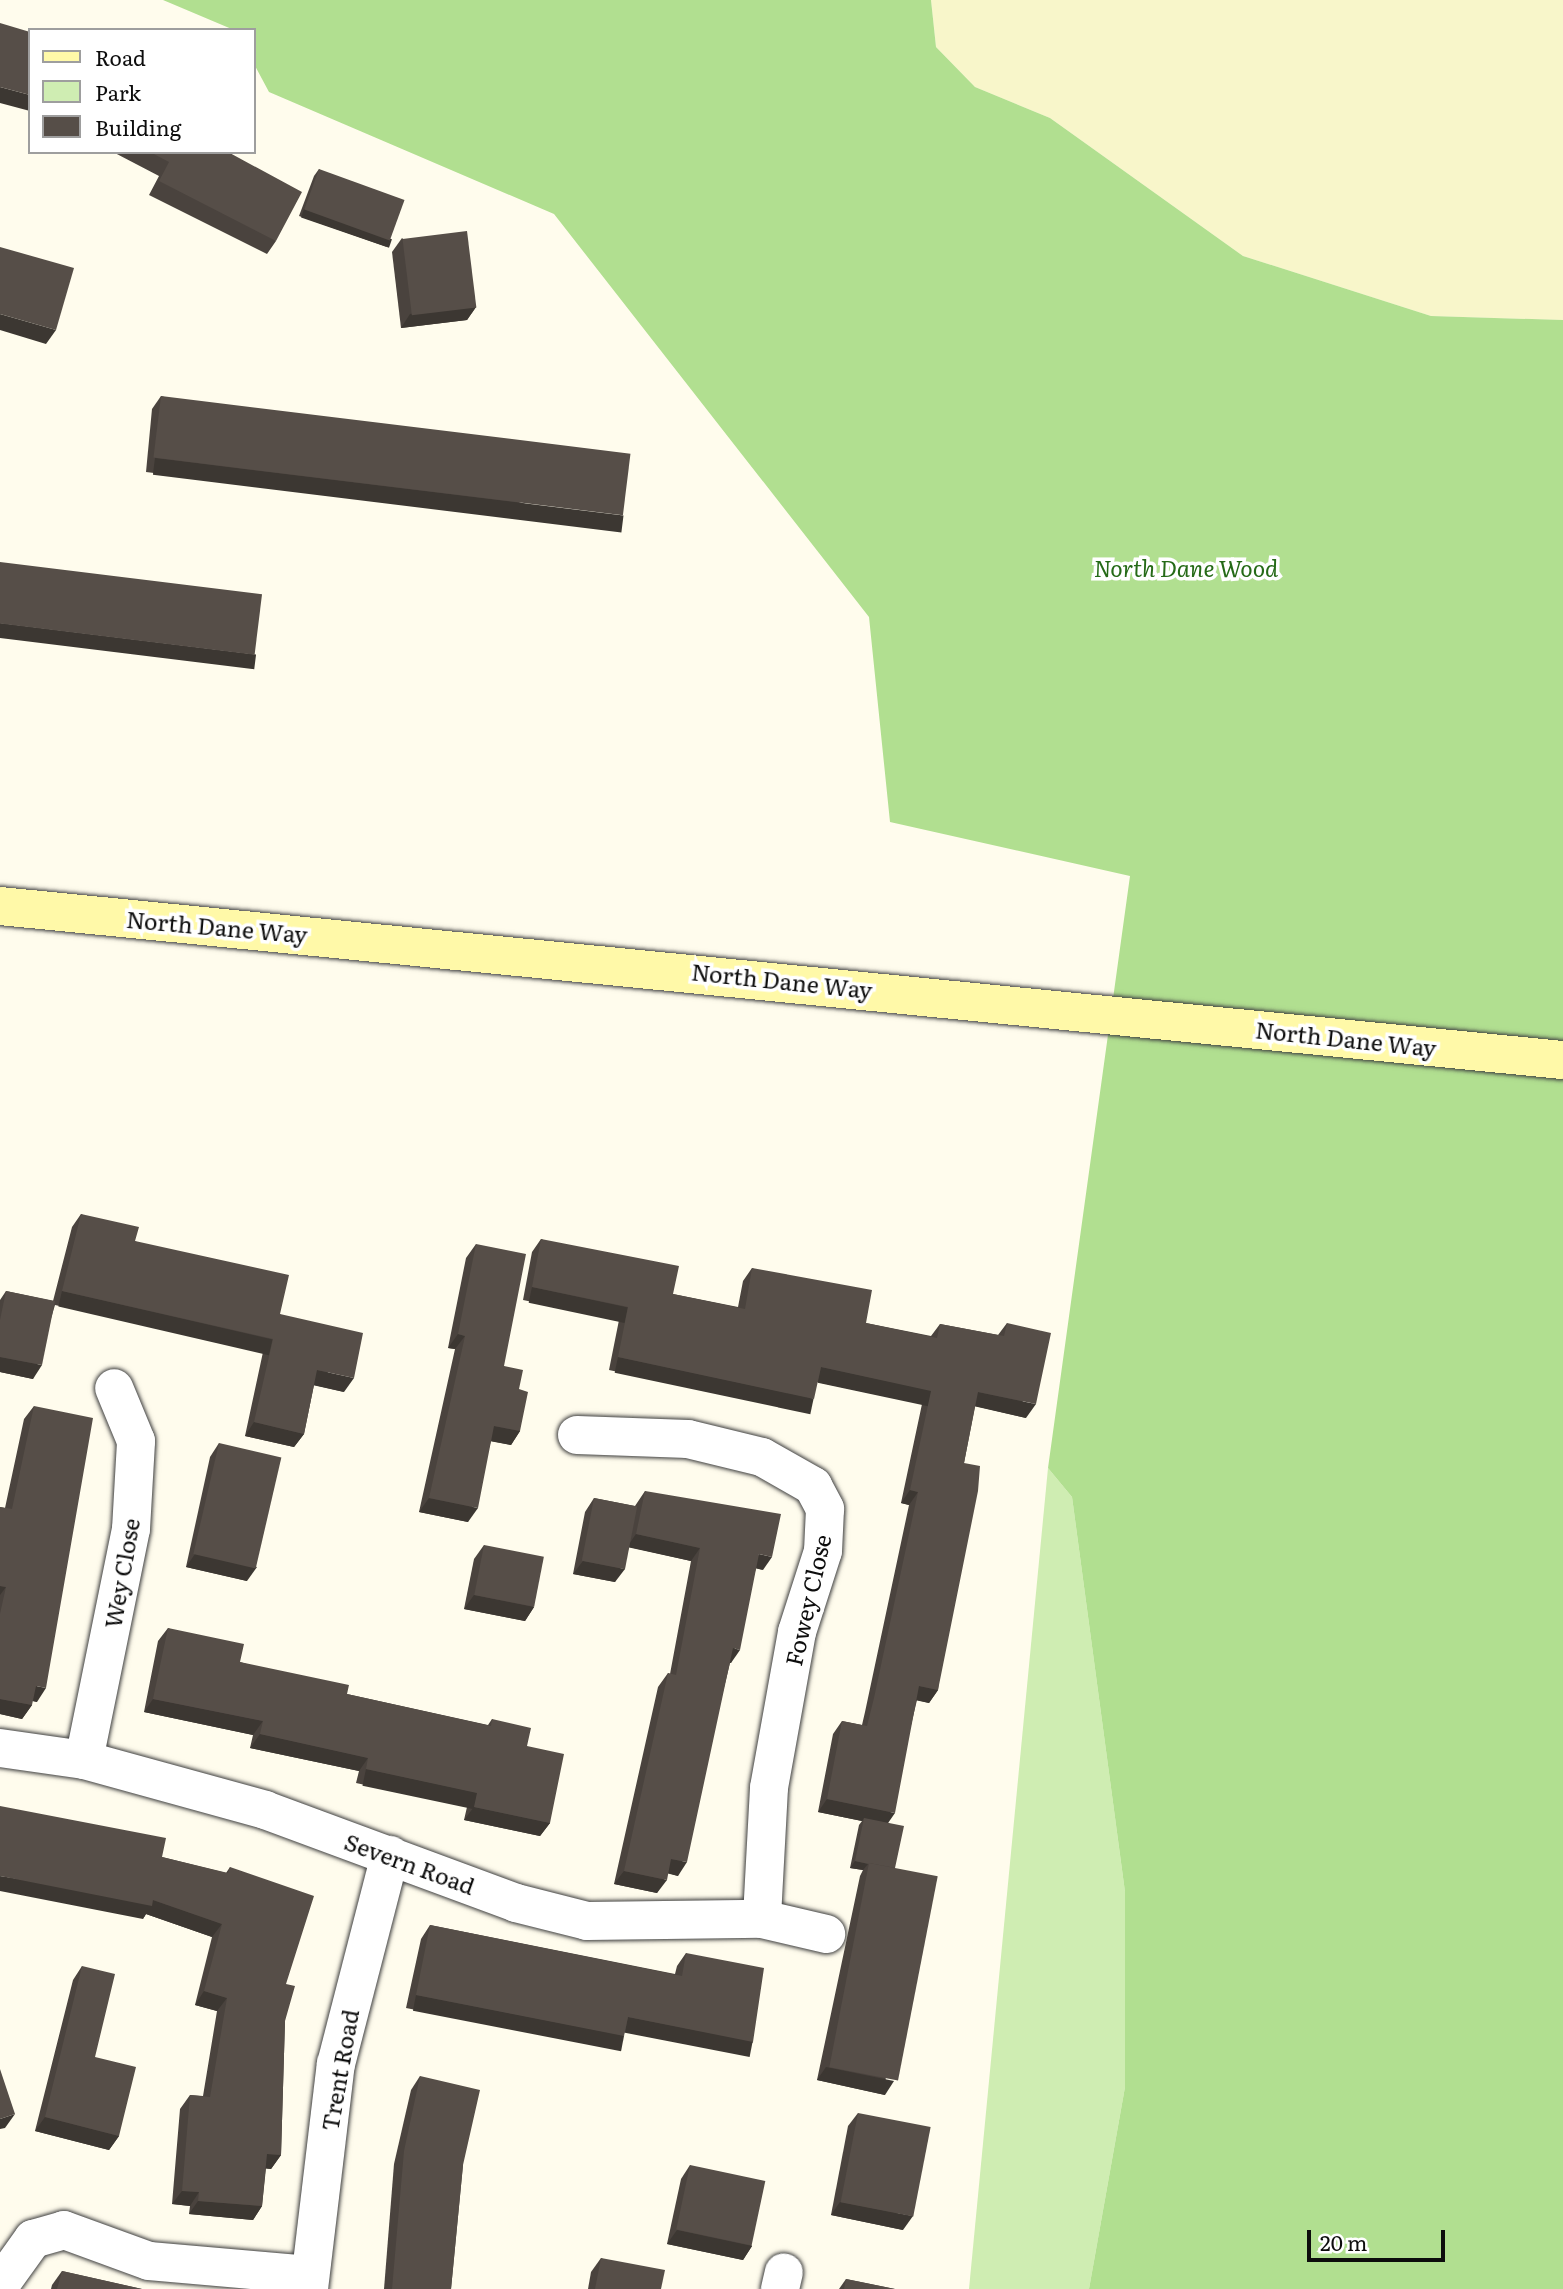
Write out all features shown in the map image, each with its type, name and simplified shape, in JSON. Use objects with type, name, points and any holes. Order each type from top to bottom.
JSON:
[{"type":"street","name":"North Dane Way","points":[[0,906],[1563,1060]]},
{"type":"street","name":"Wey Close","points":[[84,1760],[131,1528],[136,1441],[114,1388]]},
{"type":"street","name":"Fowey Close","points":[[577,1435],[688,1439],[762,1457],[813,1486],[825,1509],[823,1551],[797,1632],[769,1788],[762,1919]]},
{"type":"street","name":"Severn Road","points":[[0,1748],[84,1760],[265,1810],[516,1903],[587,1920],[762,1919],[825,1934]]},
{"type":"street","name":"Trent Road","points":[[309,2282],[336,2064],[390,1855]]},
{"type":"street","points":[[0,2285],[33,2239],[64,2230],[149,2261],[309,2282]]},
{"type":"shaded area","points":[[931,0],[1563,0],[1563,320],[1431,316],[1243,256],[1050,118],[975,87],[936,47]]},
{"type":"green space","name":"North Dane Wood","points":[[163,0],[931,0],[936,47],[975,87],[1050,118],[1243,256],[1431,316],[1563,320],[1563,2289],[1089,2289],[1125,2087],[1125,1892],[1072,1497],[1048,1468],[1130,876],[890,822],[869,617],[554,214],[269,92],[256,68],[256,28],[229,28]]},
{"type":"green space","points":[[1048,1468],[1072,1497],[1125,1892],[1125,2087],[1089,2289],[969,2289]]},
{"type":"building","points":[[0,23],[28,31],[28,94],[0,87]]},
{"type":"building","points":[[154,154],[232,154],[302,192],[276,241],[159,181],[169,162]]},
{"type":"building","points":[[319,169],[405,200],[390,241],[304,209]]},
{"type":"building","points":[[467,231],[476,307],[412,315],[402,239]]},
{"type":"building","points":[[0,247],[74,268],[56,330],[0,314]]},
{"type":"building","points":[[161,396],[630,454],[623,515],[153,458]]},
{"type":"building","points":[[0,562],[262,594],[255,655],[0,623]]},
{"type":"building","points":[[81,1214],[139,1227],[135,1241],[289,1275],[280,1314],[363,1333],[354,1378],[317,1370],[304,1434],[254,1422],[273,1339],[62,1291]]},
{"type":"building","points":[[541,1239],[679,1266],[673,1294],[745,1309],[752,1268],[872,1290],[866,1323],[937,1338],[940,1324],[1004,1336],[1007,1323],[1051,1333],[1036,1404],[978,1392],[964,1463],[980,1466],[978,1491],[938,1690],[919,1686],[895,1813],[827,1799],[842,1721],[867,1726],[918,1492],[910,1490],[931,1391],[821,1367],[814,1399],[618,1357],[628,1307],[532,1287]]},
{"type":"building","points":[[476,1244],[526,1254],[504,1366],[523,1370],[519,1389],[528,1392],[520,1431],[494,1426],[478,1508],[429,1498],[465,1336],[458,1334]]},
{"type":"building","points":[[6,1291],[55,1301],[42,1365],[0,1357],[0,1320]]},
{"type":"building","points":[[34,1406],[93,1418],[46,1688],[36,1686],[32,1705],[0,1699],[0,1614],[6,1587],[0,1586],[0,1507],[12,1509]]},
{"type":"building","points":[[219,1443],[281,1457],[256,1568],[193,1554]]},
{"type":"building","points":[[645,1491],[781,1514],[772,1557],[759,1554],[740,1650],[733,1648],[687,1862],[671,1859],[667,1880],[624,1871],[668,1673],[676,1675],[700,1548],[636,1534]]},
{"type":"building","points":[[594,1498],[637,1506],[625,1569],[582,1561]]},
{"type":"building","points":[[484,1545],[544,1557],[534,1607],[474,1595]]},
{"type":"building","points":[[168,1628],[244,1644],[240,1662],[349,1685],[347,1694],[491,1726],[492,1719],[531,1728],[527,1746],[564,1754],[550,1823],[474,1807],[477,1793],[366,1769],[368,1758],[260,1734],[263,1721],[153,1699]]},
{"type":"building","points":[[0,1806],[166,1838],[162,1857],[228,1873],[230,1867],[314,1896],[286,1984],[295,1986],[285,2021],[281,2155],[267,2154],[262,2206],[198,2201],[199,2192],[182,2191],[190,2095],[210,2097],[227,1998],[204,1991],[222,1924],[153,1900],[152,1906],[0,1876]]},
{"type":"building","points":[[864,1818],[904,1826],[895,1868],[855,1861]]},
{"type":"building","points":[[869,1863],[938,1876],[898,2081],[829,2067]]},
{"type":"building","points":[[430,1925],[682,1976],[686,1953],[764,1968],[753,2042],[628,2017],[624,2036],[416,1995]]},
{"type":"building","points":[[82,1966],[115,1974],[95,2057],[136,2067],[119,2136],[45,2117]]},
{"type":"building","points":[[0,2069],[15,2114],[0,2119]]},
{"type":"building","points":[[420,2076],[480,2090],[463,2165],[451,2289],[392,2289],[404,2151]]},
{"type":"building","points":[[858,2113],[931,2127],[913,2216],[841,2202]]},
{"type":"building","points":[[690,2165],[765,2181],[752,2246],[676,2230]]},
{"type":"building","points":[[601,2258],[665,2270],[661,2289],[595,2289]]},
{"type":"building","points":[[62,2271],[142,2289],[57,2289]]},
{"type":"building","points":[[846,2279],[895,2289],[844,2289]]}]
